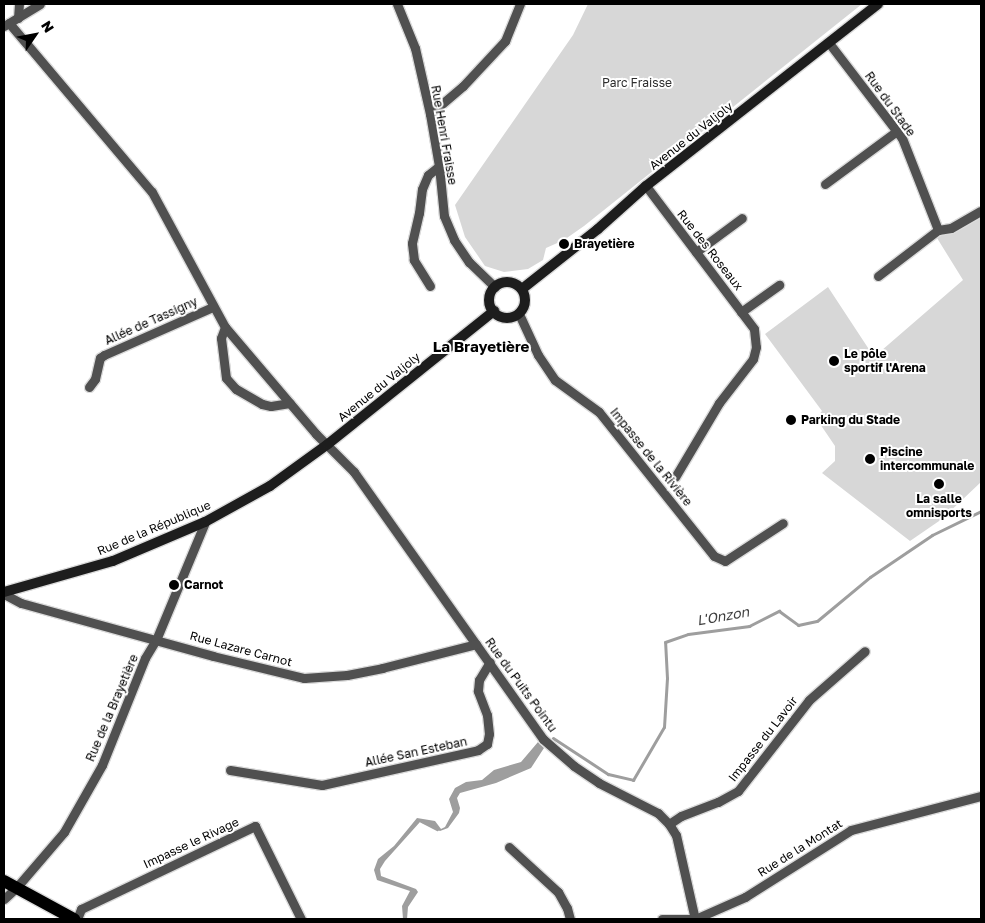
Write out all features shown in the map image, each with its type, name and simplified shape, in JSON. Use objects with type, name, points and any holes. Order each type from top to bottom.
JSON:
[{"type":"main road","name":"Avenue du Valjoly","points":[[522,289],[598,229],[646,186],[878,4]]},
{"type":"main road","points":[[506,282],[522,289],[525,300],[519,314],[509,318],[498,315],[494,311],[490,302],[495,287],[506,282]]},
{"type":"main road","name":"Avenue du Valjoly","points":[[328,444],[494,311]]},
{"type":"main road","name":"Rue de la République","points":[[4,593],[113,561],[205,522],[270,486],[328,444]]},
{"type":"main road","points":[[4,881],[75,919]]},
{"type":"street","points":[[18,4],[18,18]]},
{"type":"street","points":[[6,24],[40,4]]},
{"type":"street","name":"Rue Henri Fraisse","points":[[397,4],[414,48],[430,114],[439,166],[444,216],[454,240],[469,262],[495,287]]},
{"type":"street","points":[[430,114],[463,86],[505,42],[520,4]]},
{"type":"street","name":"Rue du Puits Pointu","points":[[6,24],[152,192],[169,219],[225,327],[290,403],[354,472],[543,739],[574,766],[599,782],[658,813],[669,824],[676,835],[695,919]]},
{"type":"street","name":"Rue du Stade","points":[[829,42],[902,138],[938,230]]},
{"type":"street","points":[[825,184],[897,131]]},
{"type":"street","points":[[430,286],[414,260],[412,243],[422,189],[428,175],[439,166]]},
{"type":"street","name":"Rue des Roseaux","points":[[646,186],[754,329],[756,347],[753,359],[719,403],[675,476]]},
{"type":"street","points":[[878,276],[938,230],[951,228],[981,211]]},
{"type":"street","points":[[696,252],[742,218]]},
{"type":"street","points":[[741,312],[779,285]]},
{"type":"street","name":"Allée de Tassigny","points":[[89,387],[95,379],[100,358],[104,355],[213,307]]},
{"type":"street","name":"Impasse de la Rivière","points":[[519,314],[538,355],[554,380],[599,412],[714,556],[725,561],[783,523]]},
{"type":"street","points":[[225,327],[221,338],[226,378],[236,389],[262,404],[270,406],[290,403]]},
{"type":"street","name":"Rue de la Brayetière","points":[[4,899],[16,888],[64,832],[98,773],[145,658],[156,640],[205,522]]},
{"type":"street","name":"Rue Lazare Carnot","points":[[4,593],[21,603],[304,678],[347,675],[476,644]]},
{"type":"street","name":"Impasse du Lavoir","points":[[669,824],[681,816],[718,802],[738,791],[809,700],[865,651]]},
{"type":"street","name":"Allée San Esteban","points":[[230,770],[322,785],[478,750],[487,744],[489,734],[487,715],[478,691],[479,680],[490,662]]},
{"type":"street","name":"Rue de la Montat","points":[[695,919],[745,897],[851,830],[981,796]]},
{"type":"street","name":"Impasse le Rivage","points":[[75,919],[81,909],[255,826],[301,919]]},
{"type":"street","points":[[508,847],[558,892],[567,908],[570,919]]},
{"type":"street","points":[[662,919],[695,919]]},
{"type":"green space","name":"Parc Fraisse","points":[[588,4],[862,4],[584,226],[564,240],[546,248],[543,260],[528,269],[504,272],[485,266],[465,237],[455,205],[573,35]]},
{"type":"green space","points":[[981,214],[981,482],[942,519],[910,541],[822,473],[835,461],[835,446],[816,418],[822,411],[765,334],[828,287],[874,357],[963,280],[937,238]]},
{"type":"shaded area","points":[[538,742],[544,748],[531,768],[496,783],[460,793],[457,798],[460,808],[459,813],[448,828],[440,831],[420,822],[385,861],[380,869],[381,876],[416,889],[418,892],[408,907],[407,919],[403,919],[402,906],[410,891],[377,880],[374,870],[378,859],[394,846],[417,818],[435,821],[441,829],[445,827],[453,812],[449,799],[455,788],[466,782],[482,780],[494,770],[521,762]]},
{"type":"waterway","name":"L'Onzon","points":[[553,738],[608,774],[633,780],[664,727],[667,678],[665,642],[688,634],[749,626],[779,611],[798,625],[817,621],[870,577],[932,535],[981,511]]},
{"type":"waterway","name":"L'Onzon","points":[[421,821],[437,829]]},
{"type":"place","name":"Brayetière","points":[[564,244]]},
{"type":"place","name":"Le pôle sportif l'Arena","points":[[834,361]]},
{"type":"place","name":"Parking du Stade","points":[[791,420]]},
{"type":"place","name":"Piscine intercommunale","points":[[870,459]]},
{"type":"place","name":"La salle omnisports","points":[[939,484]]},
{"type":"place","name":"Carnot","points":[[174,585]]},
{"type":"district","name":"La Brayetière","points":[[481,347]]}]
